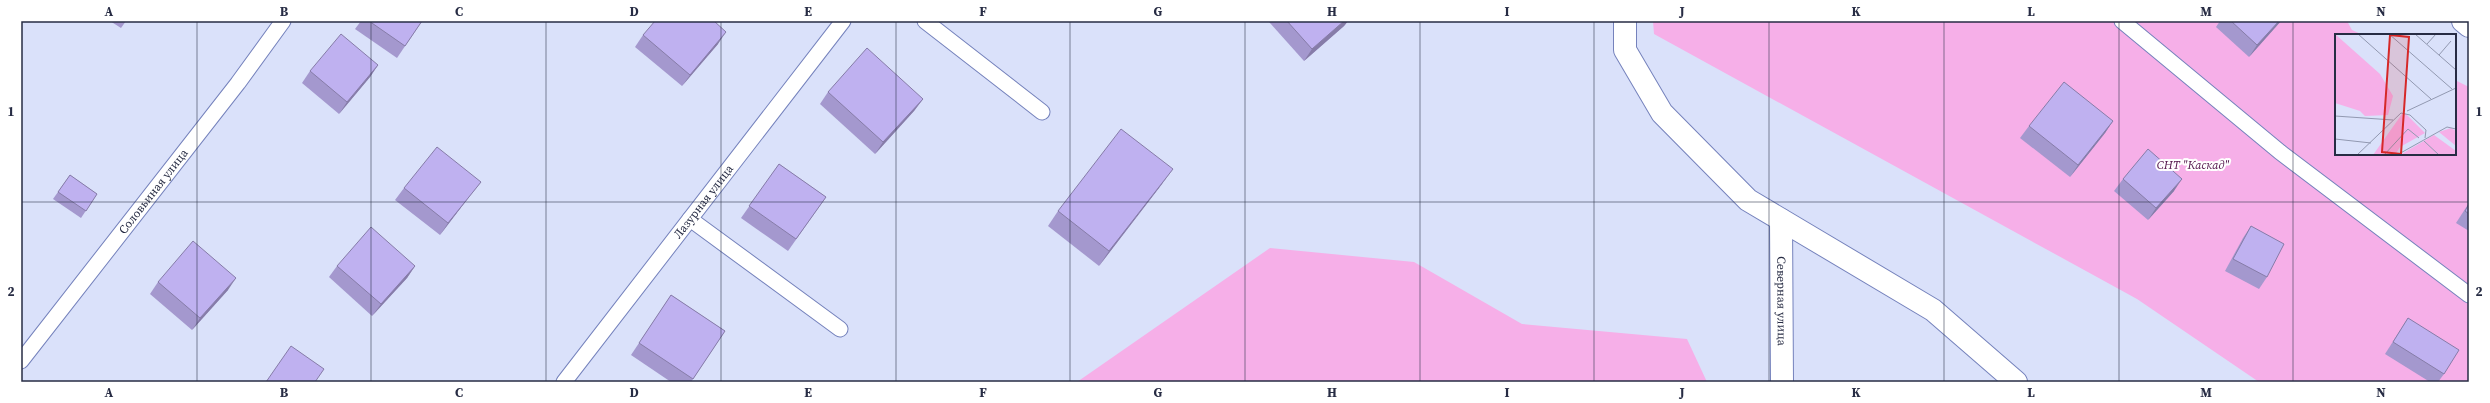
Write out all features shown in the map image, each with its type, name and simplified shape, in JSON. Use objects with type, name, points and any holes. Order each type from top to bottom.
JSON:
[{"type":"street","points":[[1625,21],[1625,50],[1662,113],[1748,200],[1933,310],[2016,382]]},
{"type":"street","points":[[2463,21],[2469,26]]},
{"type":"street","name":"Северная улица","points":[[1781,220],[1782,382]]},
{"type":"lane","name":"Соловьиная улица","points":[[21,361],[238,83],[283,21]]},
{"type":"lane","name":"Лазурная улица","points":[[564,382],[843,21]]},
{"type":"lane","points":[[925,21],[1042,112]]},
{"type":"lane","points":[[2122,21],[2280,152],[2469,295]]},
{"type":"lane","points":[[690,219],[840,329]]},
{"type":"green space","name":"СНТ \"Каскад\"","points":[[1653,21],[2347,21],[2352,30],[2361,34],[2335,34],[2335,155],[2456,155],[2456,80],[2469,87],[2469,382],[2259,382],[2137,299],[1654,34]]},
{"type":"green space","points":[[1270,248],[1414,262],[1522,324],[1687,339],[1707,382],[1077,382]]},
{"type":"building","points":[[369,21],[422,21],[405,46]]},
{"type":"building","points":[[655,21],[714,21],[726,32],[690,75],[643,35]]},
{"type":"building","points":[[1287,21],[1344,21],[1312,49]]},
{"type":"building","points":[[2231,21],[2279,21],[2257,45]]},
{"type":"building","points":[[341,34],[378,65],[347,102],[310,71]]},
{"type":"building","points":[[867,48],[923,99],[883,142],[828,92]]},
{"type":"building","points":[[2064,82],[2113,121],[2078,165],[2029,126]]},
{"type":"building","points":[[1121,129],[1173,169],[1109,251],[1058,211]]},
{"type":"building","points":[[437,147],[481,182],[448,223],[404,188]]},
{"type":"building","points":[[2148,149],[2182,179],[2156,208],[2123,179]]},
{"type":"building","points":[[779,164],[826,197],[796,239],[749,206]]},
{"type":"building","points":[[70,175],[97,194],[86,211],[58,192]]},
{"type":"building","points":[[2469,204],[2469,214],[2465,211]]},
{"type":"building","points":[[2251,226],[2284,244],[2267,277],[2233,259]]},
{"type":"building","points":[[371,227],[415,266],[381,304],[337,266]]},
{"type":"building","points":[[193,241],[236,278],[200,318],[158,282]]},
{"type":"building","points":[[671,295],[725,331],[693,379],[639,343]]},
{"type":"building","points":[[2408,318],[2459,350],[2444,374],[2393,342]]},
{"type":"building","points":[[291,346],[324,369],[315,382],[266,382]]}]
